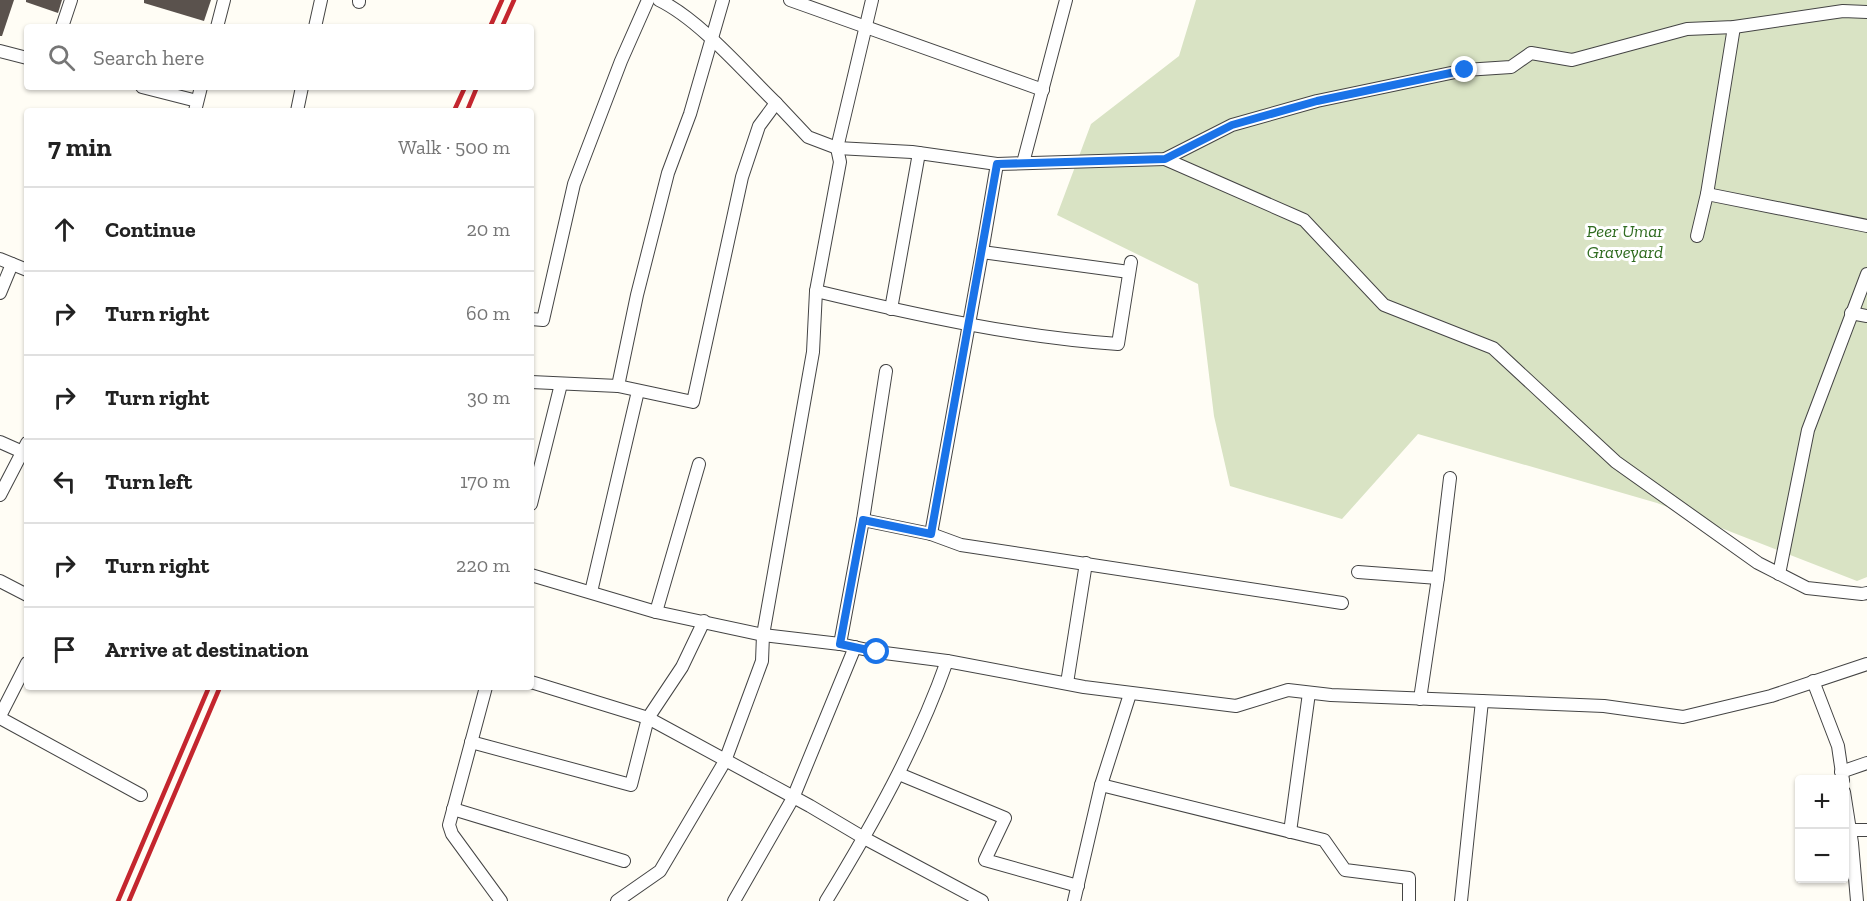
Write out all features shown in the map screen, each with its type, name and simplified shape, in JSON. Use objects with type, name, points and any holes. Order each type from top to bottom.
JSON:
[{"type":"street","points":[[63,24],[71,0]]},
{"type":"street","points":[[218,24],[224,0]]},
{"type":"street","points":[[316,24],[321,0]]},
{"type":"street","points":[[534,319],[543,320],[574,184],[621,61],[648,0]]},
{"type":"street","points":[[659,0],[670,6],[712,41],[808,137],[837,148],[920,153],[997,164],[1165,159],[1232,125],[1317,101],[1465,70],[1511,67],[1531,53],[1572,60],[1687,29],[1734,27],[1843,11],[1867,12]]},
{"type":"street","points":[[618,386],[637,295],[668,173],[690,114],[723,0]]},
{"type":"street","points":[[790,0],[1043,90]]},
{"type":"street","points":[[617,901],[660,871],[725,761],[762,661],[763,635],[813,352],[816,291],[840,162],[837,148],[873,0]]},
{"type":"street","points":[[1023,164],[1066,0]]},
{"type":"street","points":[[1697,236],[1707,194],[1734,27]]},
{"type":"street","points":[[0,51],[24,57]]},
{"type":"street","points":[[151,90],[196,106],[200,90]]},
{"type":"street","points":[[298,108],[301,90]]},
{"type":"street","points":[[534,382],[618,386],[693,402],[742,177],[759,126],[776,103]]},
{"type":"street","points":[[891,309],[920,153]]},
{"type":"street","points":[[1165,159],[1304,220],[1384,305],[1493,348],[1616,462],[1758,563],[1807,588],[1867,593]]},
{"type":"street","points":[[931,534],[997,164]]},
{"type":"street","points":[[1707,194],[1867,226]]},
{"type":"street","points":[[816,291],[969,325],[1066,340],[1118,344],[1130,267],[982,252]]},
{"type":"street","points":[[0,259],[24,269]]},
{"type":"street","points":[[0,293],[12,264]]},
{"type":"street","points":[[1779,574],[1808,430],[1867,274]]},
{"type":"street","points":[[1851,313],[1867,316]]},
{"type":"street","points":[[840,644],[863,520],[886,371]]},
{"type":"street","points":[[534,492],[561,384]]},
{"type":"street","points":[[591,592],[638,390]]},
{"type":"street","points":[[0,442],[24,449]]},
{"type":"street","points":[[0,495],[24,453]]},
{"type":"street","points":[[656,612],[699,464]]},
{"type":"street","points":[[1420,699],[1450,478]]},
{"type":"street","points":[[863,520],[931,534],[961,545],[1342,603]]},
{"type":"street","points":[[1067,683],[1086,563]]},
{"type":"street","points":[[1358,572],[1438,579]]},
{"type":"street","points":[[534,576],[656,612],[763,635],[840,644],[947,661],[1130,694],[1236,706],[1287,690],[1331,696],[1604,706],[1683,717],[1771,696],[1867,664]]},
{"type":"street","points":[[0,581],[24,593]]},
{"type":"street","points":[[471,742],[631,784],[648,718],[682,667],[704,621]]},
{"type":"street","points":[[734,901],[793,798],[855,647]]},
{"type":"street","points":[[826,901],[899,774],[932,703],[947,661]]},
{"type":"street","points":[[24,669],[0,717],[141,795]]},
{"type":"street","points":[[1813,681],[1838,746],[1842,775]]},
{"type":"street","points":[[534,683],[648,718],[982,901]]},
{"type":"street","points":[[485,690],[449,825],[452,834],[501,901]]},
{"type":"street","points":[[1290,832],[1310,693]]},
{"type":"street","points":[[1074,901],[1101,784],[1130,694]]},
{"type":"street","points":[[1461,901],[1482,700]]},
{"type":"street","points":[[1844,775],[1867,763]]},
{"type":"street","points":[[899,774],[1005,818],[985,860],[1078,886]]},
{"type":"street","points":[[1101,784],[1324,840],[1345,870],[1409,878],[1409,901]]},
{"type":"street","points":[[453,809],[624,861]]},
{"type":"street","points":[[1849,822],[1857,901]]},
{"type":"street","points":[[1850,830],[1867,830]]},
{"type":"green space","name":"Peer Umar Graveyard","points":[[1196,0],[1867,0],[1867,577],[1857,581],[1657,503],[1418,434],[1342,519],[1230,486],[1214,416],[1198,284],[1057,215],[1091,124],[1179,56]]},
{"type":"building","points":[[0,0],[14,0],[2,36],[0,36]]},
{"type":"building","points":[[26,0],[62,0],[58,13],[26,2]]},
{"type":"building","points":[[144,0],[211,0],[204,21],[144,3]]},
{"type":"railway","points":[[491,24],[502,0]]},
{"type":"railway","points":[[503,24],[514,0]]},
{"type":"railway","points":[[455,108],[464,90]]},
{"type":"railway","points":[[468,108],[476,90]]},
{"type":"railway","points":[[118,901],[208,690]]},
{"type":"railway","points":[[129,901],[219,690]]},
{"type":"route","points":[[877,652],[840,644],[863,520],[931,534],[997,164],[1165,159],[1232,125],[1317,101],[1465,70]]}]
